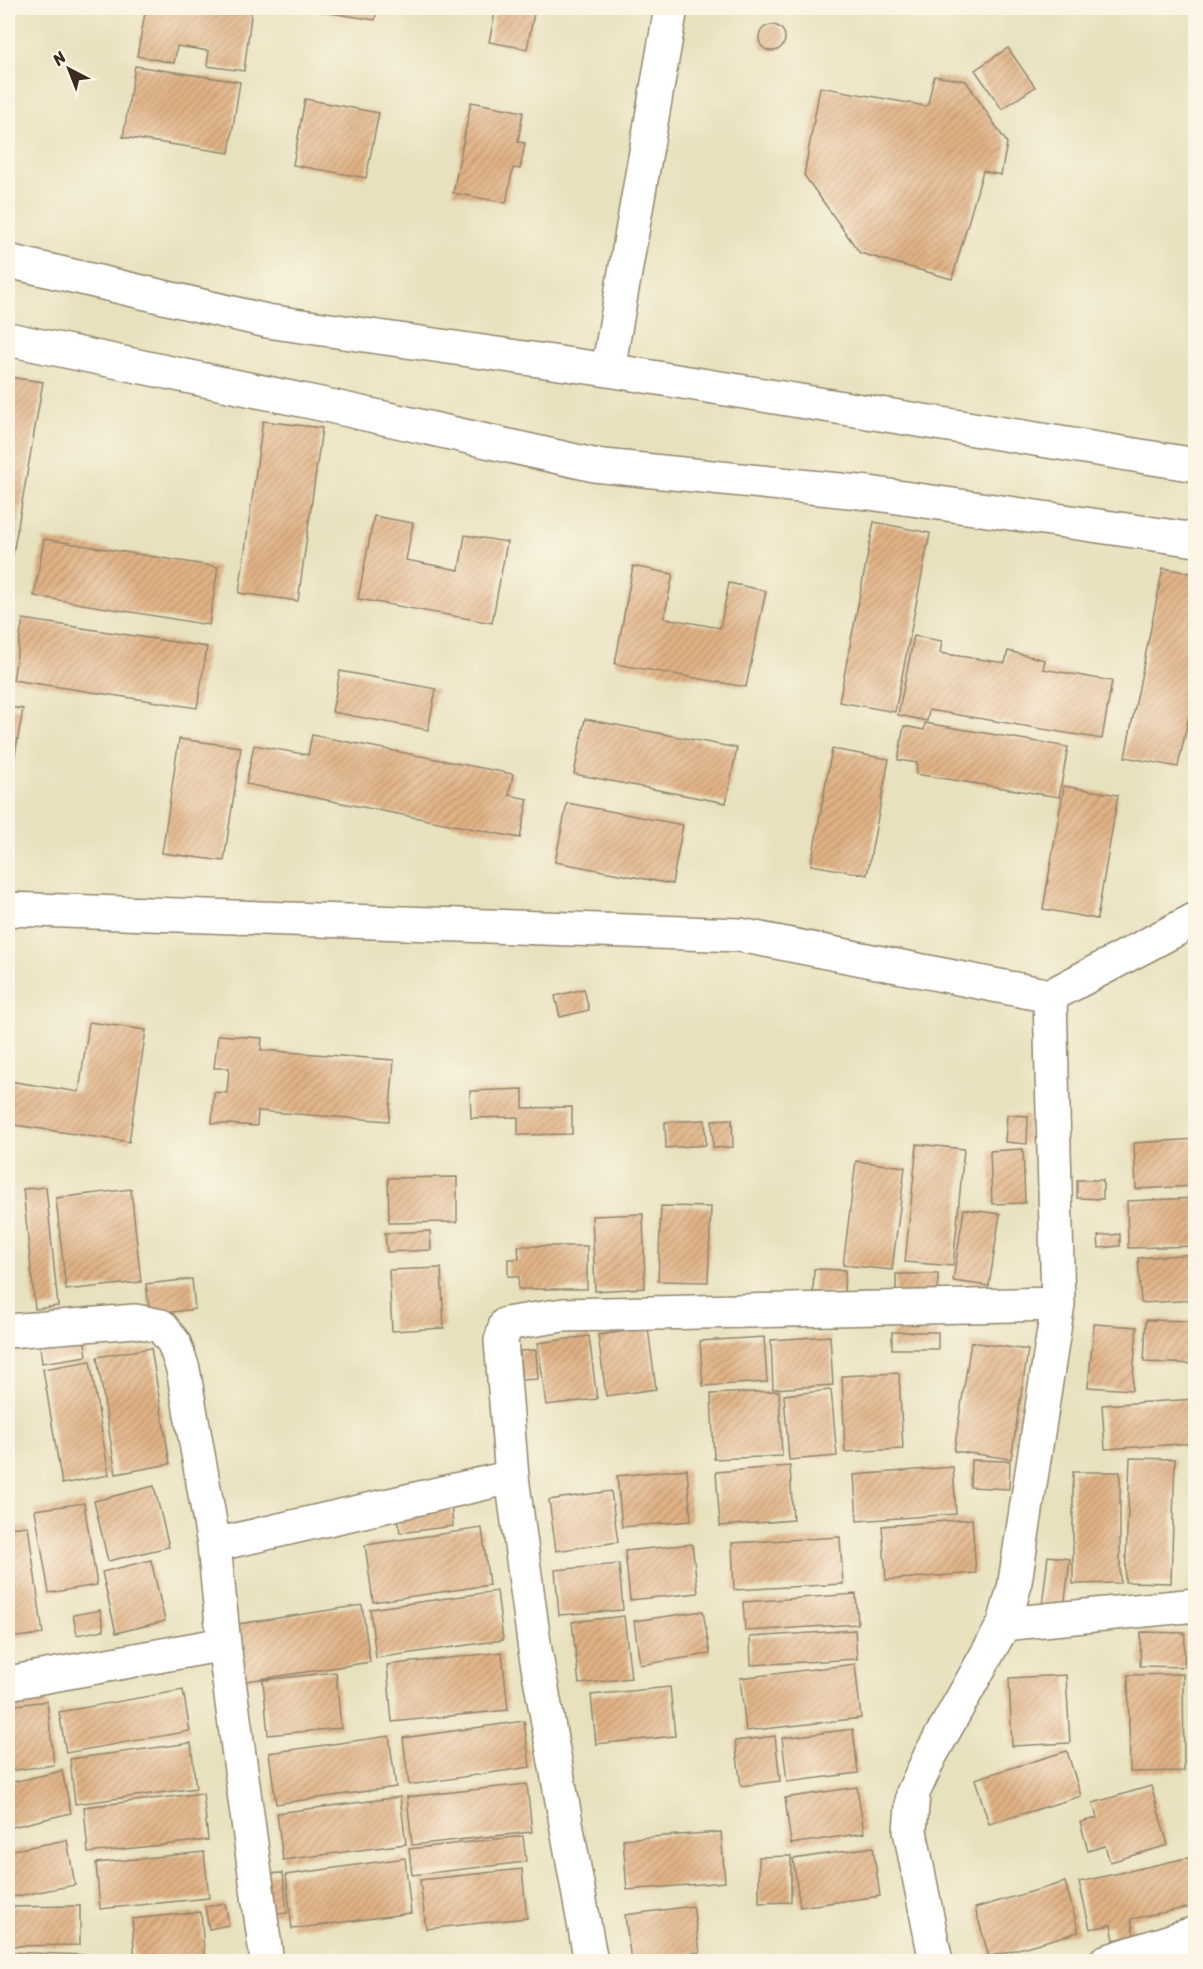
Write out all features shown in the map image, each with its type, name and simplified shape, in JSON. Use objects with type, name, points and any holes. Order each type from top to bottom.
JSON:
[{"type":"street","points":[[608,369],[671,8]]},
{"type":"street","points":[[8,261],[267,321],[608,369],[1196,465]]},
{"type":"street","points":[[8,339],[330,406],[594,465],[869,493],[1196,540]]},
{"type":"street","points":[[8,909],[740,935],[1050,996],[1196,919]]},
{"type":"street","points":[[936,1962],[910,1831],[913,1793],[930,1756],[1004,1624],[1014,1588],[1058,1305],[1050,996]]},
{"type":"street","points":[[591,1962],[535,1650],[512,1477],[501,1341],[506,1324],[563,1315],[1058,1305]]},
{"type":"street","points":[[8,1331],[135,1321],[161,1326],[174,1343],[183,1369],[214,1545],[224,1644],[267,1962]]},
{"type":"street","points":[[214,1545],[512,1477]]},
{"type":"street","points":[[1004,1624],[1196,1605]]},
{"type":"street","points":[[8,1683],[224,1644]]},
{"type":"street","points":[[1105,1962],[1196,1933]]},
{"type":"building","points":[[146,8],[252,8],[244,71],[207,66],[209,51],[177,46],[174,63],[137,56]]},
{"type":"building","points":[[318,8],[377,8],[375,20],[318,11]]},
{"type":"building","points":[[496,8],[535,8],[527,49],[489,42]]},
{"type":"building","points":[[772,25],[781,29],[785,38],[781,47],[772,51],[763,47],[759,38],[763,29]]},
{"type":"building","points":[[1008,48],[1035,87],[1002,109],[975,70]]},
{"type":"building","points":[[135,66],[240,82],[229,153],[123,137]]},
{"type":"building","points":[[934,76],[966,81],[1007,143],[1001,175],[983,171],[952,279],[860,253],[804,175],[820,87],[925,106],[928,104]]},
{"type":"building","points":[[305,99],[379,113],[366,178],[293,165]]},
{"type":"building","points":[[471,102],[523,112],[518,142],[525,143],[520,169],[513,168],[506,203],[453,193]]},
{"type":"building","points":[[8,377],[43,382],[12,560],[8,559]]},
{"type":"building","points":[[263,421],[322,428],[298,601],[239,593]]},
{"type":"building","points":[[374,516],[413,523],[406,560],[459,570],[465,535],[507,542],[492,623],[358,599]]},
{"type":"building","points":[[874,522],[930,533],[895,712],[839,702]]},
{"type":"building","points":[[44,539],[218,567],[209,625],[34,596]]},
{"type":"building","points":[[633,566],[673,574],[664,618],[720,628],[729,583],[766,591],[746,687],[615,664]]},
{"type":"building","points":[[1163,568],[1196,574],[1196,682],[1178,767],[1125,757]]},
{"type":"building","points":[[23,619],[207,647],[197,708],[13,680]]},
{"type":"building","points":[[914,636],[942,641],[940,653],[1005,663],[1008,651],[1045,660],[1043,669],[1112,681],[1102,739],[929,710],[927,721],[898,715]]},
{"type":"building","points":[[340,671],[436,689],[428,730],[332,712]]},
{"type":"building","points":[[8,707],[23,709],[9,789],[8,789]]},
{"type":"building","points":[[585,719],[737,748],[726,803],[574,774]]},
{"type":"building","points":[[925,723],[1068,747],[1059,797],[916,774],[917,763],[898,760],[904,726],[924,730]]},
{"type":"building","points":[[312,735],[513,774],[509,795],[528,799],[520,838],[246,784],[254,745],[308,755]]},
{"type":"building","points":[[179,739],[241,747],[224,861],[162,853]]},
{"type":"building","points":[[832,749],[889,759],[867,875],[811,865]]},
{"type":"building","points":[[1064,786],[1118,795],[1097,919],[1043,909]]},
{"type":"building","points":[[567,803],[683,825],[672,884],[555,862]]},
{"type":"building","points":[[584,989],[589,1010],[560,1017],[555,996]]},
{"type":"building","points":[[8,1009],[13,1010],[9,1035],[8,1035]]},
{"type":"building","points":[[89,1022],[146,1030],[129,1142],[8,1124],[8,1081],[79,1092]]},
{"type":"building","points":[[218,1035],[262,1038],[261,1050],[394,1060],[389,1121],[258,1111],[257,1126],[212,1123],[214,1092],[227,1093],[229,1068],[214,1068]]},
{"type":"building","points":[[523,1089],[523,1108],[572,1107],[572,1134],[518,1135],[518,1117],[471,1118],[470,1091]]},
{"type":"building","points":[[1007,1115],[1028,1116],[1027,1144],[1005,1142]]},
{"type":"building","points":[[732,1119],[733,1147],[713,1148],[712,1120]]},
{"type":"building","points":[[705,1120],[706,1145],[666,1148],[665,1122]]},
{"type":"building","points":[[1196,1139],[1196,1186],[1136,1189],[1134,1143]]},
{"type":"building","points":[[917,1144],[964,1149],[953,1266],[905,1262]]},
{"type":"building","points":[[1023,1149],[1025,1203],[992,1204],[990,1151]]},
{"type":"building","points":[[856,1161],[905,1167],[892,1270],[843,1265]]},
{"type":"building","points":[[457,1177],[457,1222],[389,1223],[388,1178]]},
{"type":"building","points":[[1077,1180],[1103,1180],[1103,1199],[1077,1198]]},
{"type":"building","points":[[46,1187],[58,1306],[35,1309],[23,1189]]},
{"type":"building","points":[[131,1189],[141,1282],[66,1290],[56,1198]]},
{"type":"building","points":[[1196,1198],[1196,1246],[1128,1248],[1127,1201]]},
{"type":"building","points":[[661,1206],[711,1207],[708,1282],[658,1281]]},
{"type":"building","points":[[964,1209],[1000,1214],[989,1286],[953,1281]]},
{"type":"building","points":[[643,1214],[645,1288],[595,1291],[592,1216]]},
{"type":"building","points":[[430,1231],[431,1250],[387,1252],[385,1233]]},
{"type":"building","points":[[1120,1234],[1120,1246],[1099,1248],[1098,1236]]},
{"type":"building","points":[[518,1246],[587,1246],[587,1289],[518,1289],[519,1277],[508,1276],[508,1259],[519,1259]]},
{"type":"building","points":[[1196,1254],[1196,1300],[1141,1303],[1138,1258]]},
{"type":"building","points":[[441,1268],[444,1328],[392,1331],[389,1270]]},
{"type":"building","points":[[814,1269],[845,1270],[844,1293],[813,1292]]},
{"type":"building","points":[[896,1274],[938,1274],[938,1294],[896,1294]]},
{"type":"building","points":[[192,1279],[195,1309],[150,1315],[146,1284]]},
{"type":"building","points":[[1146,1320],[1196,1321],[1196,1364],[1144,1362]]},
{"type":"building","points":[[1094,1324],[1137,1327],[1132,1390],[1088,1387]]},
{"type":"building","points":[[648,1328],[656,1389],[606,1396],[598,1335]]},
{"type":"building","points":[[83,1330],[87,1356],[42,1363],[39,1337]]},
{"type":"building","points":[[892,1332],[938,1332],[938,1349],[892,1349]]},
{"type":"building","points":[[589,1336],[597,1399],[546,1405],[538,1343]]},
{"type":"building","points":[[830,1336],[833,1385],[773,1389],[771,1340]]},
{"type":"building","points":[[764,1337],[767,1382],[703,1386],[700,1341]]},
{"type":"building","points":[[971,1342],[1028,1350],[1011,1459],[954,1451]]},
{"type":"building","points":[[151,1348],[170,1464],[116,1474],[97,1357]]},
{"type":"building","points":[[536,1350],[538,1379],[521,1380],[520,1351]]},
{"type":"building","points":[[90,1361],[109,1475],[62,1484],[43,1369]]},
{"type":"building","points":[[899,1373],[903,1449],[845,1452],[842,1376]]},
{"type":"building","points":[[831,1390],[837,1456],[789,1460],[784,1395]]},
{"type":"building","points":[[779,1391],[782,1456],[714,1459],[711,1394]]},
{"type":"building","points":[[1196,1399],[1196,1443],[1105,1449],[1102,1405]]},
{"type":"building","points":[[1130,1458],[1175,1459],[1171,1583],[1125,1582]]},
{"type":"building","points":[[971,1460],[1010,1461],[1009,1489],[970,1487]]},
{"type":"building","points":[[790,1466],[793,1520],[720,1526],[716,1472]]},
{"type":"building","points":[[953,1467],[956,1514],[857,1521],[854,1475]]},
{"type":"building","points":[[687,1469],[691,1521],[622,1527],[617,1476]]},
{"type":"building","points":[[1073,1472],[1120,1472],[1120,1583],[1073,1584]]},
{"type":"building","points":[[154,1486],[169,1547],[108,1561],[94,1501]]},
{"type":"building","points":[[611,1491],[618,1542],[556,1551],[549,1500]]},
{"type":"building","points":[[84,1503],[97,1585],[49,1593],[35,1510]]},
{"type":"building","points":[[451,1504],[453,1526],[400,1533],[397,1510]]},
{"type":"building","points":[[972,1519],[976,1573],[886,1580],[882,1526]]},
{"type":"building","points":[[28,1526],[43,1634],[8,1638],[8,1528]]},
{"type":"building","points":[[482,1528],[489,1585],[373,1602],[365,1545]]},
{"type":"building","points":[[840,1537],[843,1584],[734,1590],[732,1543]]},
{"type":"building","points":[[692,1544],[698,1593],[630,1600],[625,1551]]},
{"type":"building","points":[[1048,1556],[1070,1559],[1064,1609],[1042,1606]]},
{"type":"building","points":[[151,1560],[165,1621],[116,1633],[102,1572]]},
{"type":"building","points":[[619,1564],[623,1610],[559,1615],[555,1570]]},
{"type":"building","points":[[497,1591],[503,1640],[376,1658],[370,1609]]},
{"type":"building","points":[[856,1594],[858,1624],[745,1631],[743,1602]]},
{"type":"building","points":[[362,1605],[370,1662],[240,1682],[232,1625]]},
{"type":"building","points":[[100,1610],[104,1630],[77,1635],[73,1615]]},
{"type":"building","points":[[703,1611],[710,1654],[640,1665],[634,1621]]},
{"type":"building","points":[[624,1616],[631,1678],[579,1684],[572,1622]]},
{"type":"building","points":[[855,1630],[857,1659],[751,1665],[750,1637]]},
{"type":"building","points":[[1141,1632],[1185,1633],[1184,1667],[1140,1666]]},
{"type":"building","points":[[502,1652],[508,1710],[392,1722],[387,1665]]},
{"type":"building","points":[[855,1664],[861,1718],[746,1731],[740,1678]]},
{"type":"building","points":[[336,1672],[341,1728],[268,1735],[263,1680]]},
{"type":"building","points":[[1183,1674],[1184,1771],[1130,1772],[1128,1675]]},
{"type":"building","points":[[1066,1675],[1070,1743],[1012,1746],[1009,1678]]},
{"type":"building","points":[[670,1687],[675,1736],[596,1744],[591,1695]]},
{"type":"building","points":[[183,1690],[190,1731],[66,1753],[59,1712]]},
{"type":"building","points":[[47,1701],[54,1765],[8,1771],[8,1706]]},
{"type":"building","points":[[524,1721],[530,1767],[409,1785],[403,1738]]},
{"type":"building","points":[[853,1729],[858,1773],[787,1782],[782,1738]]},
{"type":"building","points":[[389,1736],[396,1787],[276,1804],[269,1753]]},
{"type":"building","points":[[775,1736],[780,1781],[741,1786],[735,1741]]},
{"type":"building","points":[[191,1743],[196,1788],[75,1804],[70,1759]]},
{"type":"building","points":[[1067,1751],[1081,1796],[989,1824],[975,1779]]},
{"type":"building","points":[[62,1771],[71,1813],[8,1828],[8,1783]]},
{"type":"building","points":[[527,1784],[532,1832],[412,1845],[407,1797]]},
{"type":"building","points":[[1151,1786],[1168,1845],[1110,1862],[1105,1846],[1088,1851],[1080,1822],[1097,1818],[1093,1803]]},
{"type":"building","points":[[857,1787],[864,1833],[791,1844],[785,1798]]},
{"type":"building","points":[[203,1793],[208,1840],[88,1853],[84,1807]]},
{"type":"building","points":[[400,1797],[406,1844],[283,1860],[277,1813]]},
{"type":"building","points":[[721,1832],[725,1882],[627,1890],[623,1839]]},
{"type":"building","points":[[523,1836],[526,1862],[412,1875],[409,1849]]},
{"type":"building","points":[[67,1840],[75,1885],[8,1898],[8,1851]]},
{"type":"building","points":[[873,1847],[880,1896],[800,1907],[793,1859]]},
{"type":"building","points":[[204,1852],[209,1898],[100,1909],[96,1863]]},
{"type":"building","points":[[791,1856],[791,1902],[759,1903],[759,1857]]},
{"type":"building","points":[[1196,1856],[1196,1906],[1131,1919],[1134,1935],[1114,1940],[1111,1925],[1090,1929],[1079,1882]]},
{"type":"building","points":[[405,1858],[411,1913],[292,1929],[286,1875]]},
{"type":"building","points":[[522,1869],[527,1918],[426,1929],[420,1880]]},
{"type":"building","points":[[283,1873],[287,1913],[266,1915],[262,1874]]},
{"type":"building","points":[[1065,1882],[1079,1932],[989,1957],[975,1908]]},
{"type":"building","points":[[225,1903],[229,1925],[209,1929],[205,1907]]},
{"type":"building","points":[[80,1906],[80,1945],[8,1946],[8,1907]]},
{"type":"building","points":[[693,1906],[700,1952],[631,1961],[625,1915]]},
{"type":"building","points":[[201,1912],[205,1962],[135,1962],[132,1919]]},
{"type":"building","points":[[8,1952],[85,1955],[85,1962],[8,1962]]}]
